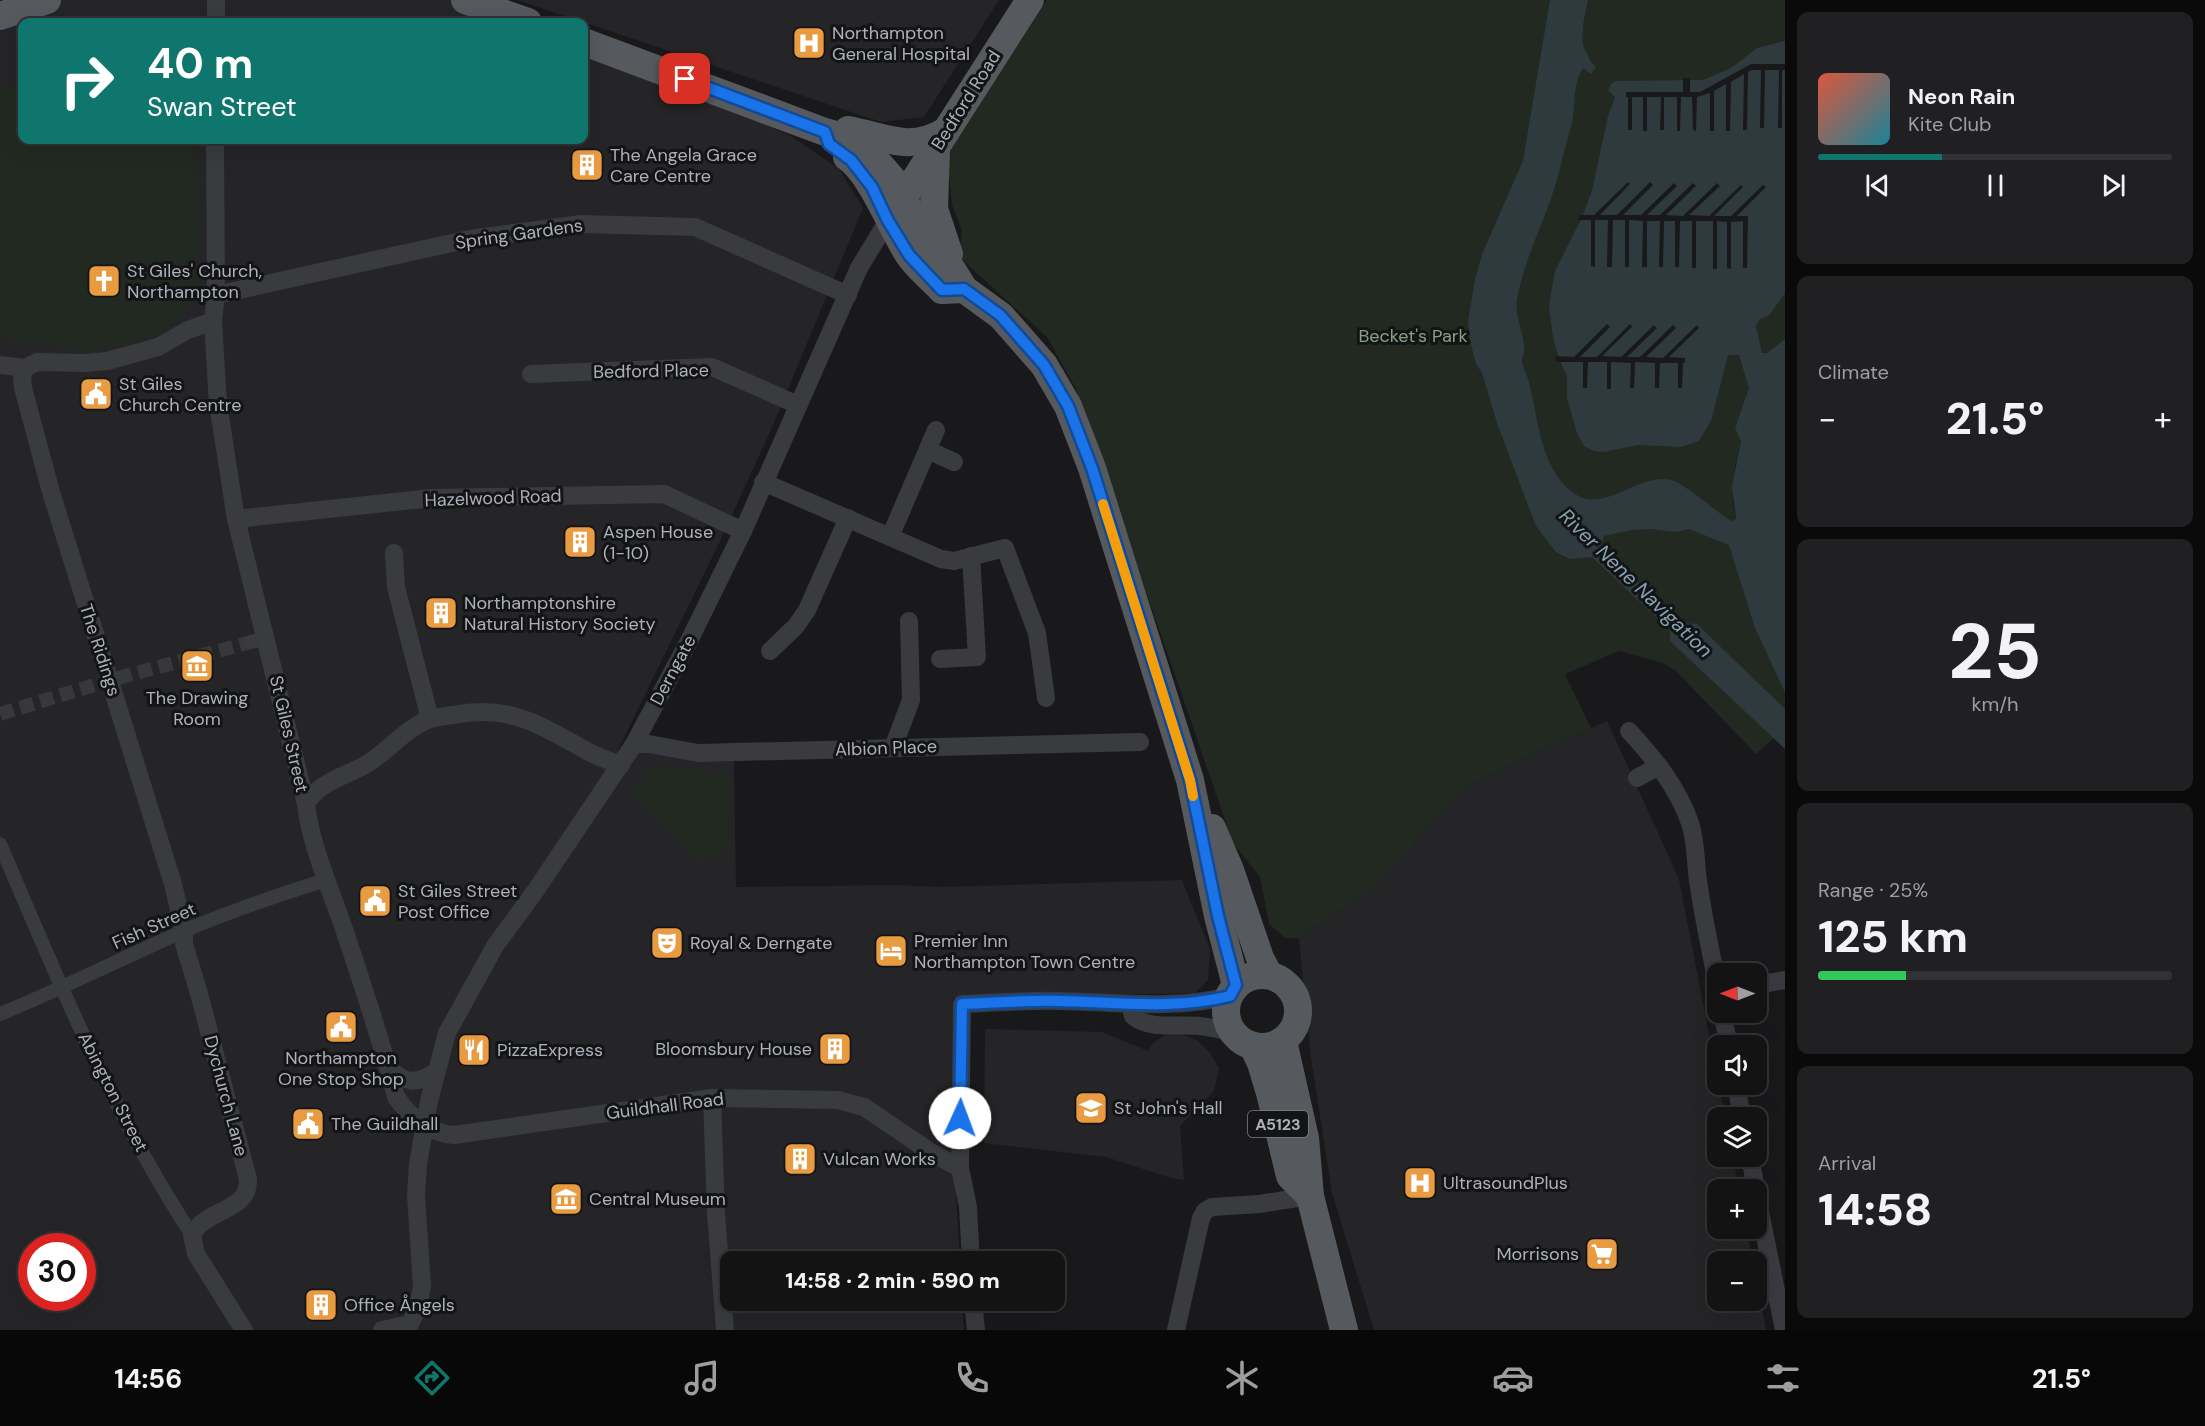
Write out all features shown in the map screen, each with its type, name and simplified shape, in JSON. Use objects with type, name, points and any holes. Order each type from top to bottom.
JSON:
[{"type":"main road","points":[[0,16],[47,0]]},
{"type":"main road","points":[[465,0],[517,18]]},
{"type":"main road","name":"Bedford Road","points":[[895,210],[1030,0]]},
{"type":"main road","points":[[588,43],[825,132],[853,140],[893,180],[895,210],[909,255],[942,290],[958,280]]},
{"type":"main road","points":[[825,132],[849,130],[898,143],[941,140],[934,209],[958,280],[1000,315],[1044,365],[1068,406],[1092,468],[1190,780],[1233,990]]},
{"type":"main road","points":[[1190,780],[1230,870],[1260,958],[1269,975]]},
{"type":"main road","points":[[1269,975],[1287,983],[1295,993],[1299,1007],[1295,1026],[1283,1041],[1266,1047],[1243,1039],[1226,1020],[1226,1008],[1233,990],[1251,976],[1269,975]]},
{"type":"main road","name":"A5123","points":[[1243,1039],[1261,1064],[1290,1176],[1310,1196]]},
{"type":"main road","name":"A5123","points":[[1283,1041],[1307,1150],[1310,1196],[1344,1330]]},
{"type":"street","points":[[216,0],[216,18]]},
{"type":"street","name":"St Giles Street","points":[[215,144],[216,295],[213,321],[218,404],[236,519],[259,640],[306,804],[307,815],[365,992],[396,1096],[412,1117],[425,1126]]},
{"type":"street","name":"Derngate","points":[[412,1325],[422,1286],[416,1194],[418,1164],[447,1033],[495,946],[536,890],[634,744],[689,641],[743,531],[859,268],[895,210]]},
{"type":"street","name":"Spring Gardens","points":[[216,295],[471,239],[581,224],[695,227],[848,295]]},
{"type":"street","points":[[0,365],[25,368],[37,362],[84,363],[123,357],[158,347],[188,330],[213,321]]},
{"type":"street","name":"Bedford Place","points":[[531,374],[712,367],[798,405]]},
{"type":"street","name":"The Ridings","points":[[25,368],[22,388],[45,470],[173,884],[184,931]]},
{"type":"street","points":[[890,537],[936,430]]},
{"type":"street","points":[[928,450],[954,462]]},
{"type":"street","points":[[763,482],[941,559],[954,561],[1005,548],[1037,633],[1046,698]]},
{"type":"street","name":"Hazelwood Road","points":[[236,519],[432,498],[664,494],[743,531]]},
{"type":"street","points":[[770,651],[795,626],[807,610],[848,518]]},
{"type":"street","points":[[394,553],[396,588],[430,719]]},
{"type":"street","points":[[940,659],[977,657],[971,556]]},
{"type":"street","points":[[893,748],[911,700],[909,621]]},
{"type":"street","points":[[306,804],[321,787],[368,764],[411,730],[430,719],[464,713],[498,712],[525,719],[558,733],[589,753],[621,765]]},
{"type":"street","points":[[1629,731],[1659,766],[1685,810],[1695,843],[1699,885],[1714,963]]},
{"type":"street","name":"Albion Place","points":[[634,744],[650,744],[698,753],[1140,742]]},
{"type":"street","points":[[1637,778],[1659,766]]},
{"type":"street","name":"Abington Street","points":[[0,844],[62,988],[123,1116],[176,1211],[192,1235],[196,1254],[244,1330]]},
{"type":"street","name":"Fish Street","points":[[0,1014],[184,931],[264,900],[327,880]]},
{"type":"street","name":"Dychurch Lane","points":[[184,931],[184,944],[248,1179],[248,1190],[236,1203],[202,1221],[192,1235]]},
{"type":"street","points":[[1767,984],[1785,980]]},
{"type":"street","points":[[970,1251],[968,1207],[960,1168],[962,1004],[1058,1001],[1130,1005],[1204,1003],[1233,990]]},
{"type":"street","points":[[1130,1005],[1133,1016],[1142,1021],[1161,1026],[1199,1026],[1243,1039]]},
{"type":"street","points":[[389,1068],[395,1074],[412,1082],[425,1079],[437,1071]]},
{"type":"street","points":[[712,1098],[722,1251]]},
{"type":"street","name":"Guildhall Road","points":[[425,1126],[444,1134],[454,1135],[712,1098],[838,1100],[864,1107],[932,1153],[960,1168]]},
{"type":"street","points":[[1176,1330],[1205,1211],[1212,1207],[1259,1204],[1310,1196]]},
{"type":"street","points":[[1767,1237],[1781,1295],[1784,1330]]},
{"type":"street","points":[[725,1330],[726,1311]]},
{"type":"street","points":[[974,1311],[976,1330]]},
{"type":"street","points":[[382,1330],[412,1325]]},
{"type":"shaded area","points":[[52,0],[465,0],[517,18],[18,18],[18,144],[588,144],[588,44],[794,138],[839,169],[863,208],[774,423],[720,541],[618,750],[734,761],[736,887],[894,885],[942,887],[1182,880],[1210,949],[1208,980],[1195,993],[953,998],[953,1144],[959,1251],[720,1251],[720,1311],[963,1311],[964,1330],[0,1330],[0,16]]},
{"type":"shaded area","name":"Northampton General Hospital","points":[[517,0],[999,0],[924,117],[881,122],[588,24],[588,18],[571,18]]},
{"type":"shaded area","points":[[1607,721],[1679,879],[1709,1035],[1707,1035],[1707,1095],[1721,1095],[1723,1107],[1707,1107],[1707,1167],[1735,1167],[1737,1179],[1707,1179],[1707,1239],[1748,1239],[1751,1251],[1707,1251],[1707,1311],[1762,1311],[1766,1330],[1374,1330],[1332,1193],[1311,1058],[1299,938],[1375,888],[1462,789]]},
{"type":"shaded area","name":"St John's Hall","points":[[985,1029],[1102,1032],[1148,1051],[1153,1043],[1165,1035],[1181,1034],[1197,1040],[1210,1053],[1219,1068],[1214,1091],[1180,1126],[1184,1180],[1106,1157],[984,1143]]},
{"type":"green space","name":"Becket's Park","points":[[1047,0],[1785,0],[1785,339],[1767,353],[1735,428],[1741,442],[1735,466],[1733,503],[1755,628],[1785,693],[1785,719],[1774,738],[1756,754],[1675,670],[1660,662],[1619,651],[1565,674],[1591,728],[1462,789],[1375,888],[1299,938],[1285,938],[1269,924],[1260,877],[1233,843],[1076,389],[1047,337],[959,257],[962,230],[952,205],[947,154]]},
{"type":"green space","points":[[18,84],[18,144],[196,144],[196,295],[179,316],[160,331],[126,344],[80,351],[41,343],[6,341],[0,323],[0,88]]},
{"type":"green space","points":[[652,765],[727,773],[730,779],[728,848],[699,863],[633,796],[647,769]]},
{"type":"water","name":"River Nene Navigation","points":[[1550,0],[1588,0],[1583,28],[1583,44],[1590,61],[1596,67],[1591,74],[1583,68],[1579,75],[1572,122],[1558,176],[1523,275],[1516,305],[1524,342],[1522,362],[1547,457],[1563,483],[1575,494],[1586,499],[1610,496],[1659,479],[1671,480],[1685,487],[1731,521],[1736,519],[1732,486],[1741,442],[1735,428],[1749,388],[1739,355],[1728,355],[1711,421],[1699,441],[1681,447],[1638,445],[1604,452],[1594,451],[1584,446],[1577,433],[1567,398],[1567,376],[1553,338],[1549,305],[1555,271],[1583,215],[1592,191],[1608,116],[1615,97],[1608,90],[1611,84],[1616,81],[1703,80],[1731,68],[1757,48],[1785,41],[1785,294],[1768,316],[1760,319],[1756,326],[1762,353],[1767,353],[1785,339],[1785,693],[1755,628],[1729,545],[1689,529],[1676,532],[1651,529],[1631,530],[1604,536],[1601,546],[1679,623],[1697,624],[1785,709],[1785,749],[1670,641],[1670,630],[1592,557],[1570,559],[1556,552],[1536,526],[1498,426],[1482,373],[1476,364],[1468,322],[1475,279],[1483,252],[1523,161]]},
{"type":"pier","points":[[1751,64],[1785,64],[1785,70],[1782,70],[1782,128],[1778,128],[1779,70],[1765,70],[1764,128],[1760,128],[1761,70],[1752,70],[1748,72],[1747,130],[1743,130],[1744,74],[1731,82],[1730,131],[1726,131],[1726,84],[1714,91],[1714,131],[1710,131],[1710,93],[1697,97],[1696,131],[1693,130],[1692,97],[1681,97],[1680,131],[1677,131],[1677,97],[1664,97],[1664,130],[1660,130],[1661,97],[1647,97],[1647,131],[1643,131],[1643,97],[1632,97],[1632,130],[1628,130],[1626,92],[1683,92],[1683,78],[1690,78],[1690,92],[1700,92]]},
{"type":"pier","points":[[1628,182],[1630,184],[1600,215],[1617,215],[1650,182],[1653,185],[1623,215],[1641,215],[1674,183],[1677,186],[1647,215],[1660,215],[1693,183],[1696,186],[1666,215],[1683,216],[1717,183],[1720,186],[1689,215],[1709,216],[1741,185],[1743,187],[1714,216],[1731,216],[1763,185],[1766,187],[1737,216],[1748,216],[1747,268],[1743,268],[1743,221],[1731,222],[1731,269],[1727,268],[1727,222],[1717,221],[1717,269],[1713,269],[1713,221],[1696,221],[1696,268],[1692,268],[1692,221],[1680,221],[1679,267],[1675,267],[1675,221],[1664,221],[1663,267],[1659,267],[1660,221],[1647,221],[1647,267],[1642,267],[1643,221],[1629,220],[1629,267],[1625,267],[1625,220],[1613,220],[1612,267],[1607,267],[1608,220],[1595,220],[1595,267],[1591,266],[1591,220],[1578,220],[1580,215],[1594,215]]},
{"type":"pier","points":[[1607,324],[1610,327],[1580,357],[1597,357],[1630,324],[1632,327],[1602,356],[1621,357],[1654,325],[1657,328],[1627,357],[1640,357],[1673,325],[1676,328],[1646,357],[1663,358],[1697,325],[1699,328],[1669,357],[1685,358],[1682,388],[1678,388],[1678,363],[1660,363],[1659,388],[1655,388],[1655,363],[1635,362],[1634,388],[1630,388],[1631,363],[1611,362],[1611,389],[1607,389],[1607,362],[1588,362],[1587,388],[1583,388],[1583,362],[1556,362],[1555,356],[1574,357]]},
{"type":"tunnel","points":[[118,678],[251,642]]},
{"type":"tunnel","points":[[0,714],[101,683]]},
{"type":"slow traffic","points":[[1103,504],[1190,780],[1193,796]]},
{"type":"place","name":"Northampton General Hospital","points":[[809,43]]},
{"type":"place","name":"The Angela Grace Care Centre","points":[[587,165]]},
{"type":"place","name":"St Giles' Church, Northampton","points":[[104,281]]},
{"type":"place","name":"St Giles Church Centre","points":[[96,394]]},
{"type":"place","name":"Aspen House (1-10)","points":[[580,542]]},
{"type":"place","name":"Northamptonshire Natural History Society","points":[[441,613]]},
{"type":"place","name":"The Drawing Room","points":[[197,666]]},
{"type":"place","name":"St Giles Street Post Office","points":[[375,901]]},
{"type":"place","name":"Royal & Derngate","points":[[667,943]]},
{"type":"place","name":"Premier Inn Northampton Town Centre","points":[[891,951]]},
{"type":"place","name":"Northampton One Stop Shop","points":[[341,1027]]},
{"type":"place","name":"Bloomsbury House","points":[[835,1049]]},
{"type":"place","name":"PizzaExpress","points":[[474,1050]]},
{"type":"place","name":"St John's Hall","points":[[1091,1108]]},
{"type":"place","name":"The Guildhall","points":[[308,1124]]},
{"type":"place","name":"Vulcan Works","points":[[800,1159]]},
{"type":"place","name":"UltrasoundPlus","points":[[1420,1183]]},
{"type":"place","name":"Central Museum","points":[[566,1199]]},
{"type":"place","name":"Morrisons","points":[[1602,1254]]},
{"type":"place","name":"Office Ångels","points":[[321,1305]]},
{"type":"route","points":[[685,79],[825,132],[829,144],[851,160],[872,187],[887,219],[909,255],[942,290],[964,289],[1000,315],[1044,365],[1068,406],[1092,468],[1190,780],[1218,916],[1236,985],[1230,996],[1204,1003],[1130,1005],[1058,1001],[962,1004],[960,1118]]}]
